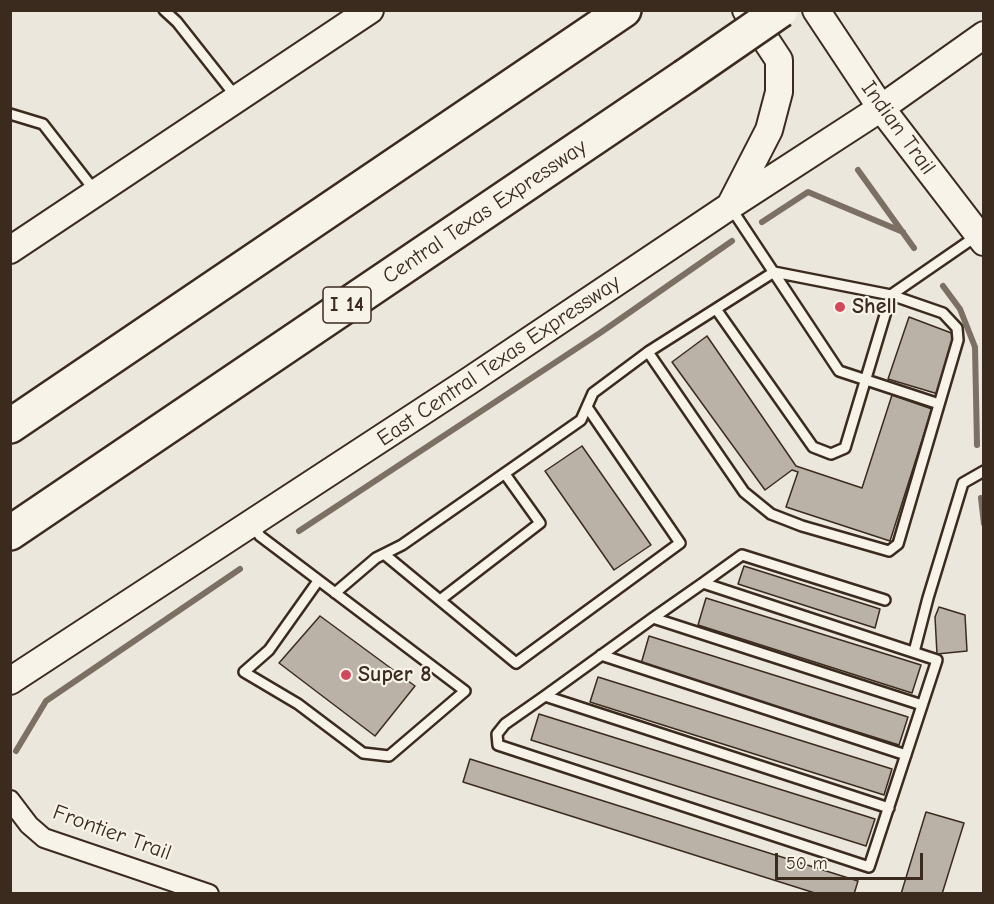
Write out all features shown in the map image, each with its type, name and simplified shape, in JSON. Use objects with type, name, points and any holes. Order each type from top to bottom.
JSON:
[{"type":"highway","points":[[10,426],[624,10]]},
{"type":"highway","name":"Central Texas Expressway","points":[[10,533],[781,10]]},
{"type":"main road","points":[[729,206],[769,130],[779,92],[779,60],[746,10]]},
{"type":"main road","name":"Indian Trail","points":[[816,10],[881,108],[981,239]]},
{"type":"main road","points":[[10,250],[238,99],[361,13]]},
{"type":"main road","name":"East Central Texas Expressway","points":[[10,681],[881,108],[984,35]]},
{"type":"street","name":"Frontier Trail","points":[[10,800],[29,825],[44,838],[162,886],[210,894]]},
{"type":"lane","points":[[164,10],[177,22],[238,99]]},
{"type":"lane","points":[[10,114],[44,124],[96,193]]},
{"type":"lane","points":[[729,206],[839,371],[939,404]]},
{"type":"lane","points":[[716,309],[813,447],[831,454],[844,448],[891,295],[981,239]]},
{"type":"lane","points":[[335,593],[376,558],[402,545],[581,420],[593,393],[648,352],[774,272],[891,295],[942,313],[957,328],[958,340],[898,544],[889,551],[802,526],[771,514],[744,492],[648,352]]},
{"type":"lane","points":[[384,554],[516,663],[680,543],[587,406]]},
{"type":"lane","points":[[914,652],[963,483],[984,471]]},
{"type":"lane","points":[[440,600],[540,523],[505,474]]},
{"type":"lane","points":[[252,523],[260,536],[465,691],[389,756],[363,753],[298,704],[244,672],[269,650],[318,581]]},
{"type":"lane","points":[[703,583],[937,660],[869,867],[498,746],[497,734],[506,724],[544,696],[742,555],[885,600]]},
{"type":"lane","points":[[653,618],[922,705]]},
{"type":"lane","points":[[602,655],[906,755]]},
{"type":"lane","points":[[544,696],[889,808]]},
{"type":"building","points":[[909,317],[954,334],[938,394],[888,379]]},
{"type":"building","points":[[707,336],[796,466],[862,488],[892,395],[932,409],[890,541],[786,507],[798,472],[792,470],[765,490],[672,362]]},
{"type":"building","points":[[582,446],[651,545],[614,570],[545,471]]},
{"type":"building","points":[[744,566],[880,609],[875,628],[738,584]]},
{"type":"building","points":[[706,598],[921,665],[912,693],[698,625]]},
{"type":"building","points":[[939,607],[965,615],[967,651],[937,654],[935,617]]},
{"type":"building","name":"Super 8","points":[[320,616],[415,686],[375,736],[279,663]]},
{"type":"building","points":[[649,636],[908,717],[899,745],[641,664]]},
{"type":"building","points":[[598,677],[892,769],[884,795],[590,702]]},
{"type":"building","points":[[539,714],[875,819],[866,846],[531,740]]},
{"type":"building","points":[[470,759],[858,881],[854,894],[818,894],[463,782]]},
{"type":"building","points":[[926,812],[964,823],[942,894],[901,894]]},
{"type":"waterway","points":[[858,170],[914,248]]},
{"type":"waterway","points":[[762,222],[808,192],[903,232]]},
{"type":"waterway","points":[[299,531],[600,333],[732,241]]},
{"type":"waterway","points":[[943,286],[960,309],[975,347],[977,445]]},
{"type":"waterway","points":[[981,498],[984,524]]},
{"type":"waterway","points":[[16,751],[46,701],[240,569]]},
{"type":"place","name":"Shell","points":[[840,307]]},
{"type":"place","name":"Super 8","points":[[346,675]]}]
